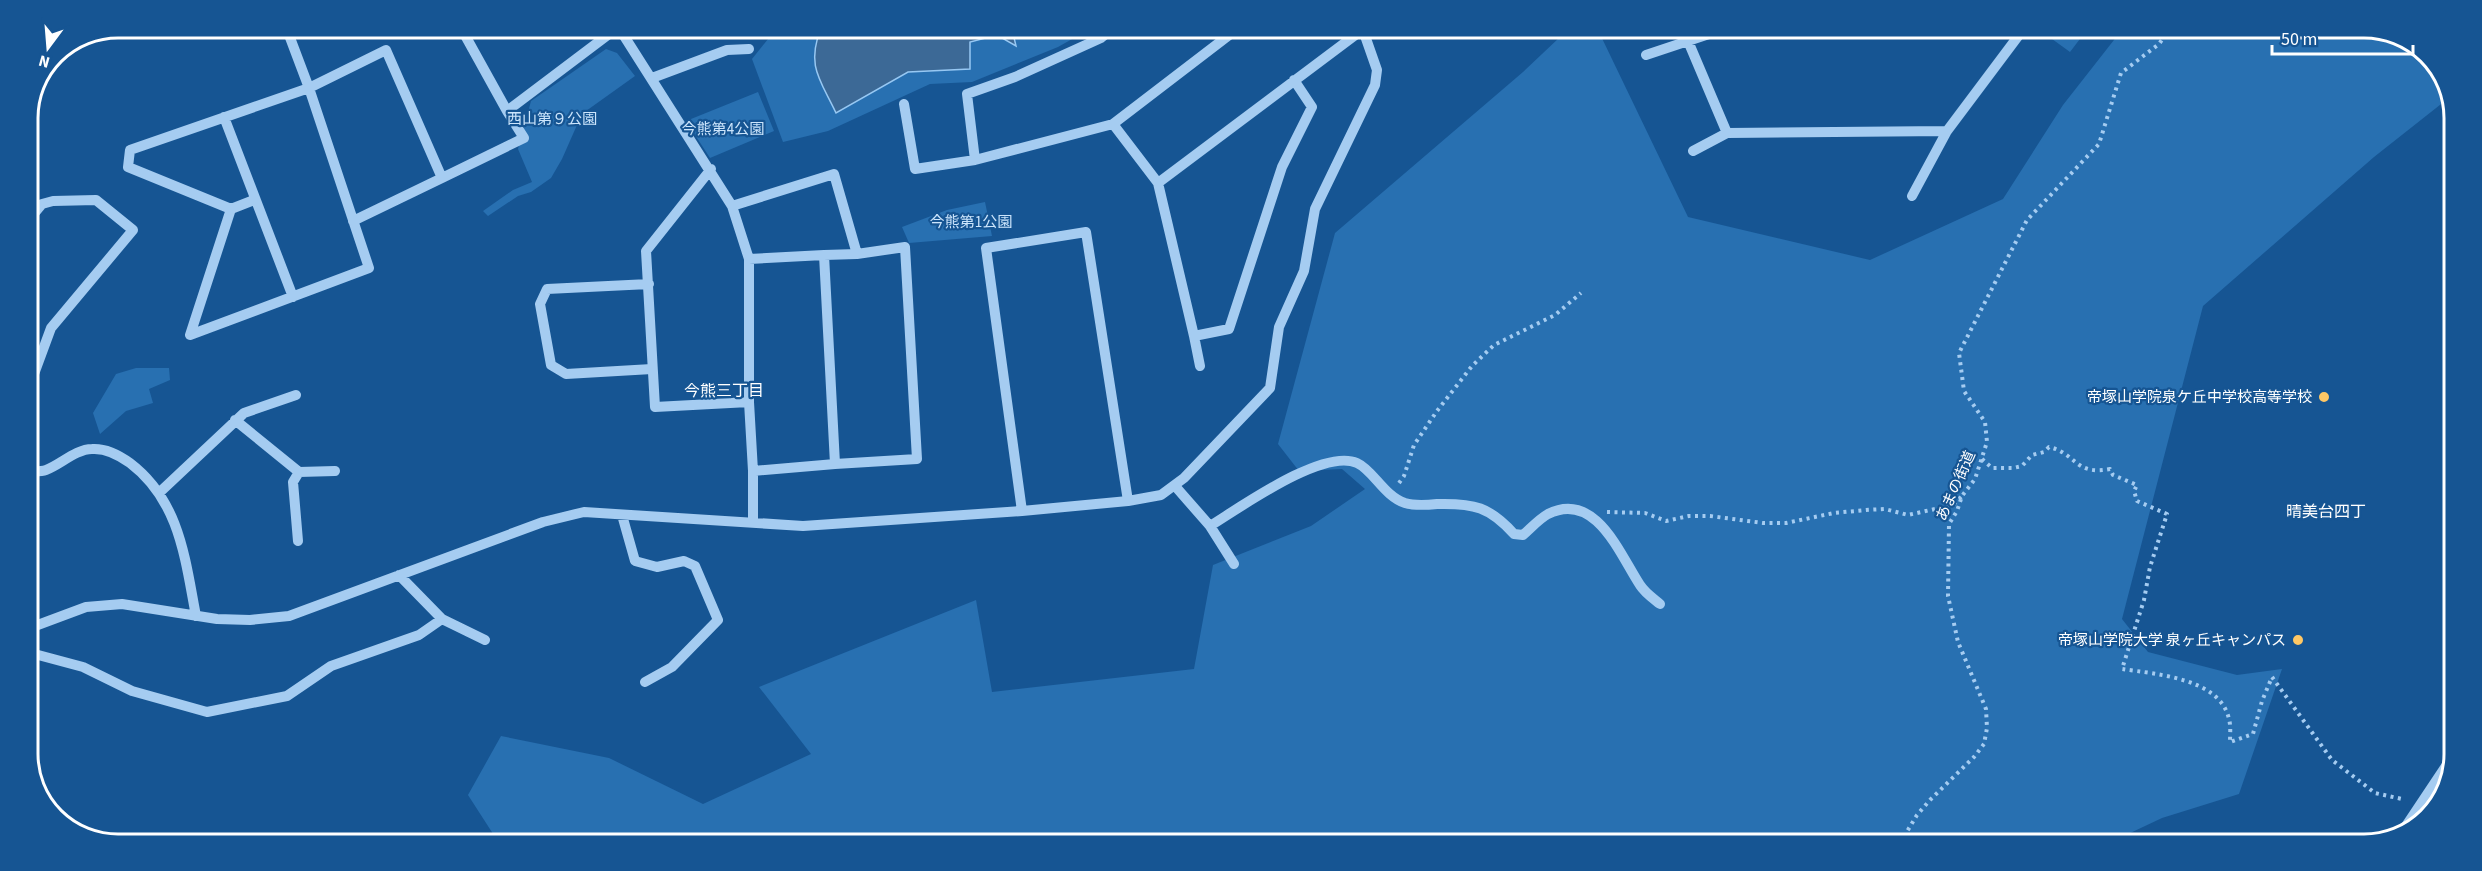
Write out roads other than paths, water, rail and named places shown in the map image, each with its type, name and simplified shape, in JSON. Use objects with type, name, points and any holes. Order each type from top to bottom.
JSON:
[{"type":"street","points":[[231,209],[190,334],[369,268],[290,38]]},
{"type":"street","points":[[353,221],[524,138],[467,38]]},
{"type":"street","points":[[507,111],[605,38]]},
{"type":"street","points":[[625,38],[711,169],[732,206],[749,259],[748,402],[753,471],[753,524]]},
{"type":"street","points":[[975,160],[967,94],[1015,78],[1034,67],[1101,38]]},
{"type":"street","points":[[904,104],[915,170],[975,160],[1113,124],[1225,38]]},
{"type":"street","points":[[1158,183],[1351,38]]},
{"type":"street","points":[[38,625],[86,607],[122,604],[196,616],[250,620],[289,616],[543,522],[584,512],[803,526],[1022,511],[1128,501],[1161,495],[1184,478],[1270,388],[1279,327],[1304,271],[1315,209],[1375,85],[1377,70],[1365,38]]},
{"type":"street","points":[[1646,55],[1697,38]]},
{"type":"street","points":[[1912,196],[1947,131],[2017,38]]},
{"type":"street","points":[[1688,41],[1727,134]]},
{"type":"street","points":[[652,78],[727,50],[749,49]]},
{"type":"street","points":[[254,200],[231,209],[128,166],[130,150],[309,88],[386,50],[442,178]]},
{"type":"street","points":[[1194,336],[1229,329],[1282,167],[1312,108],[1294,81]]},
{"type":"street","points":[[224,117],[293,297]]},
{"type":"street","points":[[1113,124],[1158,183],[1200,366]]},
{"type":"street","points":[[1693,151],[1727,134],[1947,131]]},
{"type":"street","points":[[711,169],[646,251],[655,407],[748,402]]},
{"type":"street","points":[[732,206],[834,174],[857,254]]},
{"type":"street","points":[[38,209],[42,204],[53,201],[96,200],[133,230],[51,328],[38,363]]},
{"type":"street","points":[[1022,511],[986,248],[1086,232],[1128,501]]},
{"type":"street","points":[[749,259],[857,254],[905,247],[917,459],[753,471]]},
{"type":"street","points":[[824,255],[835,464]]},
{"type":"street","points":[[649,284],[548,289],[540,304],[551,365],[566,374],[652,369]]},
{"type":"street","points":[[160,492],[244,413],[296,395]]},
{"type":"street","points":[[235,420],[299,472],[335,471]]},
{"type":"street","points":[[38,471],[89,449],[104,449],[136,467],[160,492],[169,508],[182,544],[196,616]]},
{"type":"street","points":[[1210,526],[1310,467],[1341,459],[1359,463],[1391,495],[1405,503],[1455,504],[1485,510],[1498,517],[1514,534],[1523,535],[1549,514],[1570,509],[1593,517],[1608,533],[1642,588],[1660,604]]},
{"type":"street","points":[[298,541],[292,482],[299,472]]},
{"type":"street","points":[[1174,486],[1210,526],[1234,564]]},
{"type":"street","points":[[622,515],[635,561],[657,567],[684,561],[695,566],[718,620],[672,667],[645,682]]},
{"type":"street","points":[[399,575],[442,619],[485,640]]},
{"type":"street","points":[[38,655],[83,667],[132,691],[207,712],[287,696],[331,666],[419,635],[442,619]]},
{"type":"street","points":[[2410,819],[2442,771]]},
{"type":"place","name":"帝塚山学院泉ケ丘中学校高等学校","points":[[2324,397]]},
{"type":"place","name":"帝塚山学院大学 泉ヶ丘キャンパス","points":[[2298,640]]},
{"type":"district","name":"今熊三丁目","points":[[724,391]]},
{"type":"district","name":"晴美台四丁","points":[[2326,512]]},
{"type":"park label","name":"西山第９公園","points":[[552,119]]},
{"type":"park label","name":"今熊第4公園","points":[[723,129]]},
{"type":"park label","name":"今熊第1公園","points":[[971,222]]}]
